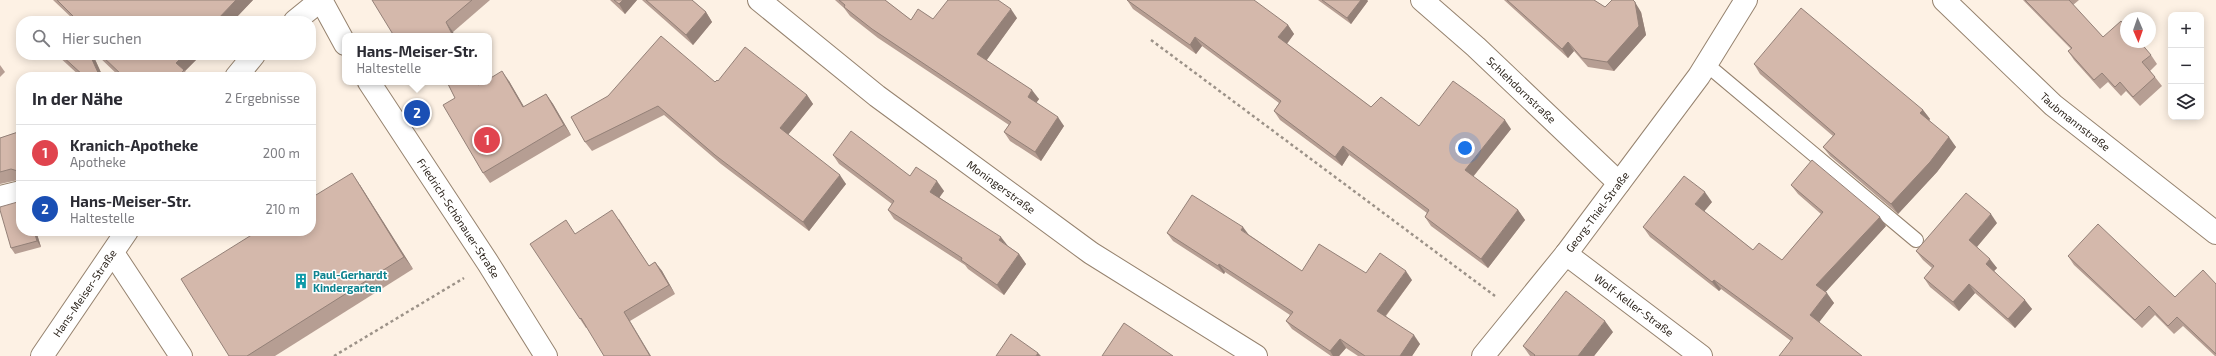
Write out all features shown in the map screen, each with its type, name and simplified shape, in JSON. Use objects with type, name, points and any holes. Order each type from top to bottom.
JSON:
[{"type":"street","points":[[301,16],[321,0],[342,38]]},
{"type":"street","name":"Moningerstraße","points":[[759,0],[877,96],[1091,253],[1256,356]]},
{"type":"street","name":"Schlehdornstraße","points":[[1422,0],[1476,47],[1619,183]]},
{"type":"street","name":"Georg-Thiel-Straße","points":[[1483,356],[1566,254],[1619,183],[1706,64],[1746,0]]},
{"type":"street","name":"Taubmannstraße","points":[[1944,0],[2053,105],[2216,233]]},
{"type":"street","points":[[240,72],[250,60]]},
{"type":"street","name":"Friedrich-Schönauer-Straße","points":[[371,85],[546,356]]},
{"type":"street","points":[[0,197],[16,193]]},
{"type":"street","name":"Hans-Meiser-Straße","points":[[42,356],[114,253],[124,236]]},
{"type":"street","points":[[114,253],[181,356]]},
{"type":"street","name":"Wolf-Keller-Straße","points":[[1566,254],[1702,356]]},
{"type":"lane","points":[[1706,64],[1916,240]]},
{"type":"path","points":[[1151,40],[1518,313]]},
{"type":"path","points":[[334,356],[488,264]]},
{"type":"building","points":[[57,0],[236,0],[221,16],[73,16]]},
{"type":"building","points":[[372,0],[472,0],[446,22],[452,33],[392,33]]},
{"type":"building","points":[[614,0],[623,0],[619,4]]},
{"type":"building","points":[[646,0],[692,0],[706,12],[686,35]]},
{"type":"building","points":[[839,0],[885,0],[911,20],[918,9],[933,19],[948,0],[998,0],[1011,9],[977,54],[1032,90],[1028,97],[1058,117],[1035,152],[1004,132],[1011,122],[872,29],[844,7],[845,5]]},
{"type":"building","points":[[1127,0],[1254,0],[1288,25],[1278,37],[1371,107],[1381,97],[1419,126],[1453,81],[1505,120],[1465,170],[1518,210],[1481,259],[1425,217],[1429,210],[1343,146],[1335,157],[1274,111],[1281,101],[1195,37],[1190,45]]},
{"type":"building","points":[[1322,0],[1361,0],[1347,18]]},
{"type":"building","points":[[1507,0],[1594,0],[1605,7],[1612,0],[1633,0],[1635,2],[1639,26],[1607,62],[1582,58],[1568,42],[1562,49]]},
{"type":"building","points":[[2025,0],[2069,0],[2103,37],[2120,22],[2120,48],[2145,48],[2151,55],[2142,62],[2155,77],[2133,97],[2120,82],[2115,87],[2102,73],[2094,80],[2068,51],[2072,48]]},
{"type":"building","points":[[1801,8],[1923,110],[1920,113],[1949,137],[1930,162],[1891,204],[1823,147],[1835,134],[1754,64]]},
{"type":"building","points":[[661,36],[715,82],[717,80],[718,81],[745,47],[807,95],[780,128],[840,175],[803,222],[715,155],[658,106],[585,142],[571,117],[608,96]]},
{"type":"building","points":[[66,60],[92,60],[98,72],[80,72]]},
{"type":"building","points":[[106,60],[179,60],[176,63],[184,70],[182,72],[119,72]]},
{"type":"building","points":[[502,71],[523,107],[546,94],[564,125],[483,173],[443,105],[455,98],[448,85],[492,85],[492,77]]},
{"type":"building","points":[[851,131],[910,176],[916,167],[937,181],[930,192],[1001,237],[999,240],[1019,254],[997,285],[961,260],[962,258],[888,210],[894,201],[833,155]]},
{"type":"building","points":[[16,133],[16,170],[11,169],[0,172],[0,138]]},
{"type":"building","points":[[1812,160],[1880,217],[1816,285],[1827,293],[1810,315],[1862,356],[1779,356],[1793,338],[1714,280],[1712,282],[1643,227],[1684,176],[1705,192],[1695,204],[1753,250],[1759,243],[1782,260],[1823,212],[1791,185]]},
{"type":"building","name":"Paul-Gerhardt Kindergarten","points":[[352,173],[404,257],[247,356],[229,356],[181,279],[250,236],[316,236],[316,195]]},
{"type":"building","points":[[1966,193],[1991,214],[1969,240],[1990,259],[1986,264],[2025,300],[2008,319],[1969,284],[1953,302],[1924,278],[1934,266],[1916,251]]},
{"type":"building","points":[[1192,195],[1243,227],[1241,230],[1302,271],[1319,244],[1366,273],[1380,253],[1406,271],[1377,311],[1414,335],[1400,356],[1365,356],[1340,339],[1330,351],[1286,321],[1293,312],[1219,264],[1218,266],[1167,233]]},
{"type":"building","points":[[16,202],[16,236],[36,236],[37,241],[11,248],[0,207]]},
{"type":"building","points":[[612,210],[649,266],[655,262],[669,285],[624,312],[650,356],[604,356],[581,318],[580,319],[530,244],[566,220],[575,234]]},
{"type":"building","points":[[2098,224],[2175,297],[2203,270],[2216,284],[2216,354],[2177,317],[2168,326],[2149,306],[2135,320],[2068,256]]},
{"type":"building","points":[[1566,291],[1605,321],[1578,356],[1534,356],[1535,355],[1523,346]]},
{"type":"building","points":[[1124,323],[1173,356],[1102,356]]},
{"type":"building","points":[[1011,334],[1038,353],[1036,356],[996,356]]},
{"type":"place","name":"Hans-Meiser-Str.","points":[[417,113]]},
{"type":"place","name":"Kranich-Apotheke","points":[[487,140]]},
{"type":"place","name":"Paul-Gerhardt Kindergarten","points":[[301,281]]}]
